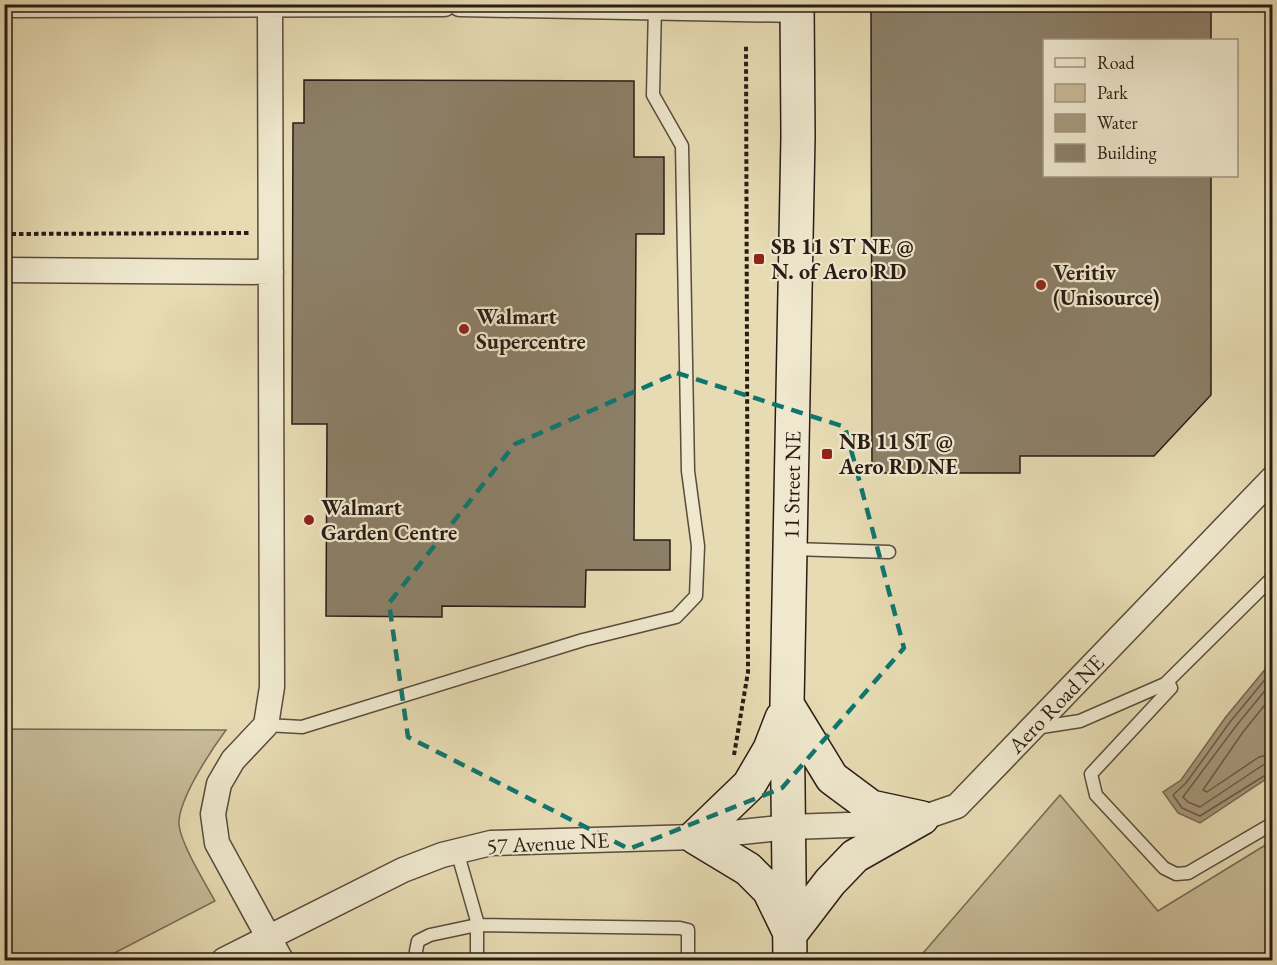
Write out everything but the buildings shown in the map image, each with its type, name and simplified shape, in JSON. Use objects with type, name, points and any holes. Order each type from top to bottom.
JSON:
[{"type":"street","points":[[4,5],[444,4]]},
{"type":"street","points":[[460,4],[799,6]]},
{"type":"street","points":[[270,5],[272,687],[266,725],[233,760],[219,784],[213,814],[217,843],[281,960]]},
{"type":"street","name":"11 Street NE","points":[[791,947],[787,704],[799,6]]},
{"type":"street","points":[[4,270],[271,272]]},
{"type":"street","name":"Aero Road NE","points":[[789,827],[877,824],[922,818],[957,806],[1272,479]]},
{"type":"street","points":[[787,704],[832,778],[871,807],[922,818]]},
{"type":"street","points":[[787,704],[770,749],[749,785],[695,837],[748,869],[769,890],[791,947]]},
{"type":"street","points":[[791,947],[830,882],[855,856],[922,818]]},
{"type":"street","name":"57 Avenue NE","points":[[224,960],[403,870],[457,851],[491,843],[695,837],[789,827]]},
{"type":"lane","points":[[266,725],[302,727],[583,640],[676,617],[696,596],[698,546],[688,471],[682,146],[653,94],[655,6]]},
{"type":"lane","points":[[791,549],[889,552]]},
{"type":"lane","points":[[1031,729],[1080,721],[1165,684],[1272,578]]},
{"type":"lane","points":[[1165,684],[1169,684],[1171,688],[1091,774],[1096,795],[1164,868],[1176,874],[1188,873],[1272,824]]},
{"type":"lane","points":[[457,851],[477,925],[477,960]]},
{"type":"lane","points":[[416,951],[418,941],[430,935],[477,925],[680,928],[688,930],[688,960]]},
{"type":"path","points":[[734,759],[748,672],[746,45]]},
{"type":"path","points":[[4,234],[271,233]]},
{"type":"highlighted area","points":[[677,373],[845,427],[904,648],[782,788],[629,849],[408,737],[389,603],[515,444]]},
{"type":"green space","points":[[5,729],[226,730],[189,789],[179,825],[189,853],[215,901],[101,960],[5,960]]},
{"type":"green space","points":[[1060,795],[1158,911],[1272,841],[1272,960],[917,960]]},
{"type":"water","points":[[1272,661],[1272,775],[1200,823],[1178,813],[1163,792],[1181,780],[1225,718]]},
{"type":"place","name":"SB 11 ST NE @ N. of Aero RD","points":[[759,259]]},
{"type":"place","name":"Veritiv (Unisource)","points":[[1041,285]]},
{"type":"place","name":"Walmart Supercentre","points":[[464,329]]},
{"type":"place","name":"NB 11 ST @ Aero RD NE","points":[[827,454]]},
{"type":"place","name":"Walmart Garden Centre","points":[[309,520]]}]
